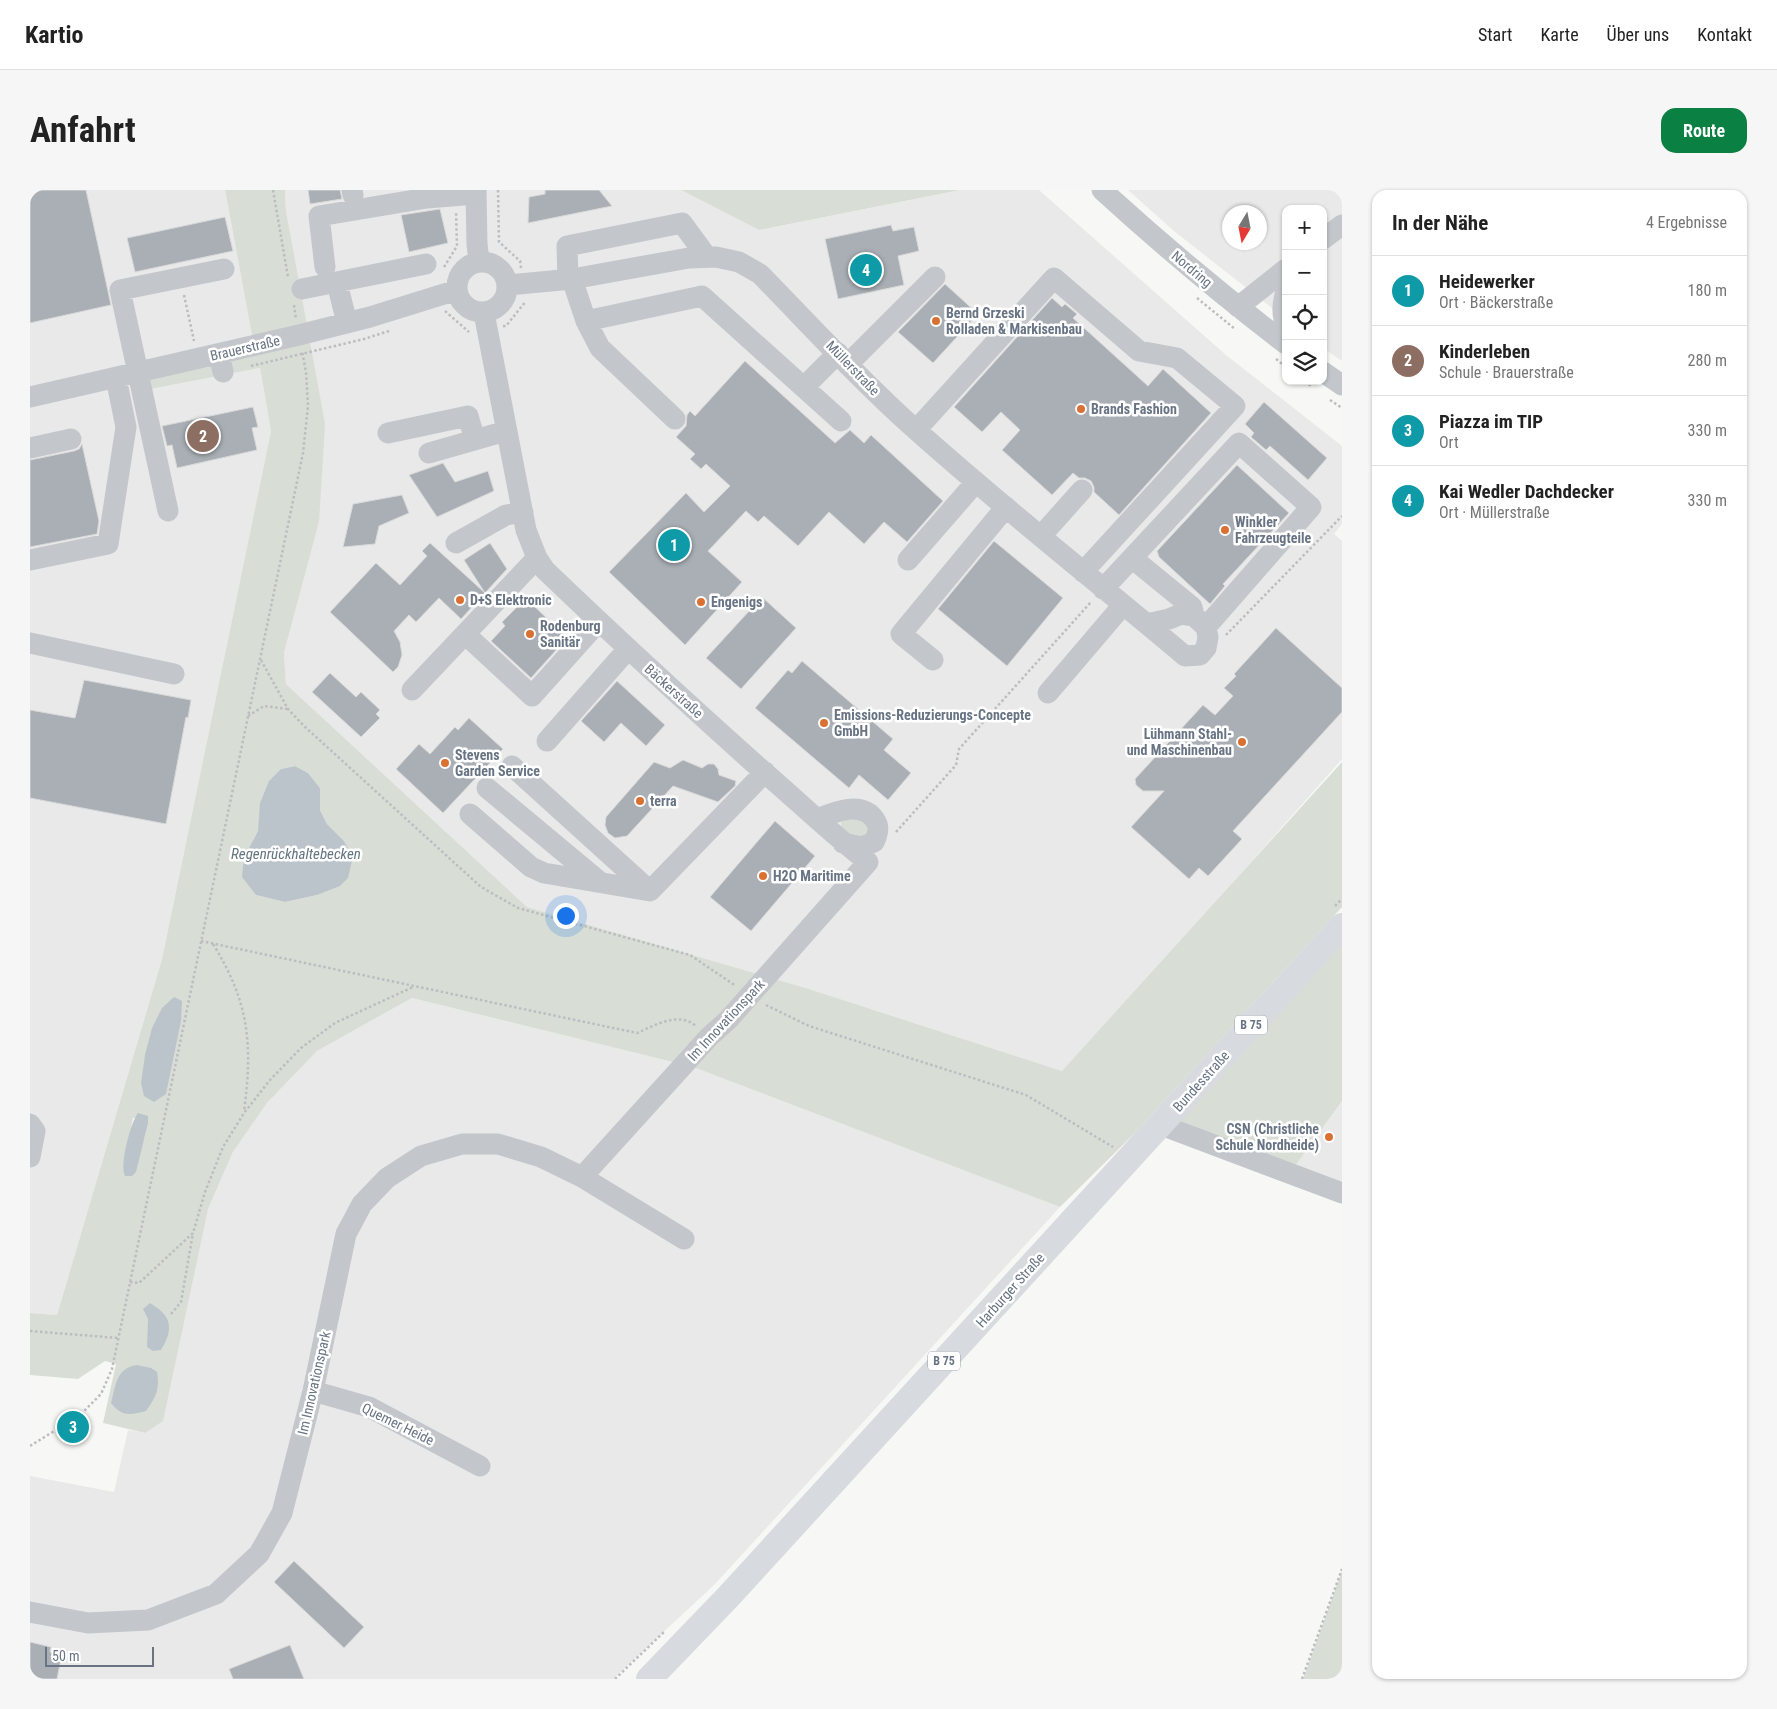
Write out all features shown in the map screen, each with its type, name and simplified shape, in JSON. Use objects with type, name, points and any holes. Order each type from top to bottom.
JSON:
[{"type":"main road","name":"Bundesstraße","points":[[1161,1125],[1342,926]]},
{"type":"main road","name":"Harburger Straße","points":[[649,1679],[728,1597],[1161,1125]]},
{"type":"street","name":"Nordring","points":[[1102,190],[1238,308],[1282,341]]},
{"type":"street","points":[[347,323],[331,275],[319,216],[469,193],[479,261]]},
{"type":"street","points":[[675,419],[600,348],[586,321],[570,280],[567,246],[682,223],[707,257]]},
{"type":"street","points":[[1327,236],[1342,225]]},
{"type":"street","name":"Müllerstraße","points":[[518,283],[570,280],[690,258],[716,257],[739,262],[760,274],[916,430],[1185,656],[1200,655],[1206,648],[1208,627]]},
{"type":"street","points":[[479,261],[490,262],[499,267],[506,275],[518,283],[502,304],[494,310],[487,324],[475,311],[466,307],[460,299],[457,290],[458,280],[462,271],[479,261]]},
{"type":"street","points":[[295,289],[331,275],[434,267]]},
{"type":"street","points":[[168,511],[120,290],[224,269]]},
{"type":"street","points":[[1238,308],[1282,272]]},
{"type":"street","points":[[804,387],[843,358],[935,277]]},
{"type":"street","points":[[916,430],[1054,278],[1139,351],[1176,358],[1235,406],[1083,572]]},
{"type":"street","name":"Brauerstraße","points":[[30,397],[138,373],[221,363],[457,290]]},
{"type":"street","points":[[586,321],[702,296],[841,421]]},
{"type":"street","name":"Bäckerstraße","points":[[487,324],[526,530],[537,558],[545,570],[628,649],[843,842],[868,862]]},
{"type":"street","points":[[1327,375],[1342,386]]},
{"type":"street","points":[[30,560],[108,544],[126,427],[116,378]]},
{"type":"street","points":[[388,433],[468,416],[475,440]]},
{"type":"street","points":[[429,454],[506,431]]},
{"type":"street","points":[[30,448],[72,439]]},
{"type":"street","points":[[1103,589],[1238,443],[1311,507],[1208,627]]},
{"type":"street","points":[[908,560],[976,482]]},
{"type":"street","points":[[1041,536],[1082,490]]},
{"type":"street","points":[[933,660],[901,634],[1006,507]]},
{"type":"street","points":[[456,543],[506,515],[523,512]]},
{"type":"street","points":[[412,690],[537,558]]},
{"type":"street","points":[[1132,558],[1192,607],[1208,627]]},
{"type":"street","points":[[1048,693],[1124,605]]},
{"type":"street","points":[[1147,624],[1181,614],[1208,627]]},
{"type":"street","points":[[465,634],[532,696],[599,621]]},
{"type":"street","points":[[30,643],[174,674]]},
{"type":"street","points":[[547,741],[628,649]]},
{"type":"street","points":[[512,766],[650,891]]},
{"type":"street","points":[[650,891],[765,772]]},
{"type":"street","points":[[487,788],[600,882]]},
{"type":"street","points":[[817,818],[834,812],[853,809],[863,810],[872,815],[877,822],[878,829],[874,842],[860,847],[843,842]]},
{"type":"street","points":[[470,814],[531,867],[544,872],[650,891]]},
{"type":"street","name":"Im Innovationspark","points":[[582,1177],[709,1037],[728,1020],[868,862]]},
{"type":"street","points":[[30,1124],[35,1131],[30,1157]]},
{"type":"street","points":[[1161,1125],[1342,1193]]},
{"type":"street","name":"Im Innovationspark","points":[[30,1612],[88,1623],[148,1620],[216,1594],[259,1554],[282,1513],[313,1391],[346,1234],[362,1204],[386,1178],[421,1156],[462,1144],[498,1144],[541,1157],[582,1177],[684,1239]]},
{"type":"street","name":"Quemer Heide","points":[[313,1391],[369,1408],[480,1466]]},
{"type":"path","points":[[273,190],[295,289],[297,323]]},
{"type":"path","points":[[444,307],[445,312],[469,332],[487,324],[506,326],[526,301],[518,283],[520,261],[499,242],[498,190]]},
{"type":"path","points":[[434,267],[457,246],[469,193]]},
{"type":"path","points":[[180,278],[194,342]]},
{"type":"path","points":[[30,1446],[80,1415],[101,1394],[112,1369],[303,453],[308,406],[302,347]]},
{"type":"path","points":[[1208,627],[1342,516]]},
{"type":"path","points":[[895,833],[956,765],[959,749],[1103,589]]},
{"type":"path","points":[[260,659],[288,709],[304,726],[481,887],[518,908],[690,955],[749,996],[809,1026],[1026,1095],[1114,1148]]},
{"type":"path","points":[[248,716],[264,706],[288,709]]},
{"type":"path","points":[[201,942],[637,1032],[672,1018],[692,1022],[709,1037]]},
{"type":"path","points":[[213,944],[225,963],[235,985],[244,1013],[249,1044],[249,1076],[244,1112]]},
{"type":"path","points":[[171,1314],[181,1302],[194,1233],[205,1192],[223,1147],[244,1112],[270,1080],[308,1043],[335,1023],[414,986]]},
{"type":"path","points":[[130,1282],[139,1283],[194,1233]]},
{"type":"path","points":[[30,1331],[118,1338]]},
{"type":"path","points":[[1302,1679],[1342,1569]]},
{"type":"shaded area","points":[[30,190],[225,190],[254,346],[142,391],[260,368],[271,431],[162,959],[57,1315],[30,1313]]},
{"type":"shaded area","points":[[225,190],[285,190],[286,211],[325,424],[319,522],[284,653],[286,684],[527,907],[806,988],[1062,1071],[1342,762],[1342,907],[1135,1133],[1060,1207],[693,1067],[412,998],[317,1051],[267,1103],[233,1152],[208,1209],[163,1421],[145,1433],[103,1423],[116,1364],[105,1361],[78,1379],[30,1375],[30,1313],[57,1315],[162,959],[271,431],[260,368],[141,391],[138,373],[254,346]],"holes":[[[295,766],[308,773],[320,788],[320,810],[327,824],[343,840],[317,895],[285,902],[256,895],[244,857],[258,831],[281,769]],[[148,1117],[144,1139],[139,1154],[130,1134],[133,1118]]]},
{"type":"shaded area","points":[[285,190],[681,190],[759,230],[960,190],[1039,190],[1226,355],[1342,446],[1342,524],[1334,534],[1342,541],[1342,759],[1184,938],[1062,1071],[806,988],[527,907],[286,684],[284,653],[319,522],[302,304],[286,211]]},
{"type":"shaded area","points":[[681,190],[960,190],[759,230]]},
{"type":"shaded area","points":[[1128,190],[1342,190],[1342,361],[1327,351],[1327,205],[1282,205],[1282,316],[1174,231]]},
{"type":"shaded area","points":[[859,817],[868,826],[867,833],[855,839],[841,826],[841,822],[843,819]]},
{"type":"shaded area","points":[[1342,926],[1342,1101],[1290,1173],[1161,1125]]},
{"type":"shaded area","points":[[412,998],[693,1067],[1060,1207],[715,1584],[613,1679],[30,1679],[30,1476],[114,1492],[128,1430],[146,1433],[208,1209],[233,1152],[267,1103],[317,1051]]},
{"type":"shaded area","name":"CSN (Christliche Schule Nordheide)","points":[[1342,1101],[1342,1190],[1290,1173]]},
{"type":"shaded area","points":[[1342,1571],[1342,1679],[1303,1679]]},
{"type":"water","name":"Regenrückhaltebecken","points":[[295,766],[308,773],[320,788],[320,810],[327,824],[343,840],[353,856],[348,878],[340,886],[317,895],[285,902],[256,895],[242,877],[244,857],[258,831],[260,803],[269,781],[281,769]]},
{"type":"water","points":[[174,997],[182,1001],[181,1021],[166,1094],[154,1102],[144,1096],[141,1083],[145,1055],[152,1028],[162,1008]]},
{"type":"water","points":[[138,1113],[148,1116],[148,1123],[136,1172],[132,1176],[125,1176],[124,1163],[127,1144],[132,1125]]},
{"type":"water","points":[[150,1303],[163,1313],[169,1323],[168,1335],[161,1350],[153,1351],[147,1347],[148,1319],[143,1309]]},
{"type":"water","points":[[137,1365],[151,1368],[157,1372],[157,1388],[155,1397],[146,1411],[127,1414],[119,1411],[111,1403],[118,1378],[125,1370]]},
{"type":"building","points":[[30,190],[86,190],[111,305],[30,323]]},
{"type":"building","points":[[308,190],[340,190],[342,199],[310,204]]},
{"type":"building","points":[[545,190],[599,190],[612,206],[528,223],[529,197],[545,194]]},
{"type":"building","points":[[440,209],[448,243],[409,252],[401,215]]},
{"type":"building","points":[[225,217],[233,251],[135,272],[127,238]]},
{"type":"building","points":[[891,225],[893,231],[914,227],[919,251],[898,256],[904,285],[838,299],[825,239]]},
{"type":"building","name":"Bernd Grzeski Rolladen & Markisenbau","points":[[945,284],[978,314],[933,363],[898,332]]},
{"type":"building","name":"Brands Fashion","points":[[1052,298],[1062,307],[1065,304],[1077,314],[1073,318],[1148,386],[1163,369],[1211,413],[1119,515],[1094,492],[1091,481],[1079,478],[1073,473],[1052,495],[1002,450],[1020,430],[1001,412],[982,432],[954,407]]},
{"type":"building","points":[[745,361],[835,443],[850,430],[864,443],[871,435],[943,501],[907,542],[884,522],[864,544],[829,512],[798,546],[764,516],[758,522],[746,511],[708,551],[742,582],[685,645],[609,572],[686,493],[704,512],[730,486],[706,464],[701,469],[690,459],[695,454],[676,437],[686,426],[687,415],[690,411],[695,416]]},
{"type":"building","points":[[1264,402],[1327,458],[1308,480],[1270,446],[1266,450],[1251,437],[1254,433],[1245,424]]},
{"type":"building","points":[[253,407],[258,427],[252,428],[257,450],[177,468],[172,445],[167,446],[162,426]]},
{"type":"building","points":[[82,444],[99,521],[97,534],[30,547],[30,460],[74,451],[79,449]]},
{"type":"building","points":[[443,463],[455,482],[488,471],[494,491],[437,517],[409,475]]},
{"type":"building","name":"Winkler Fahrzeugteile","points":[[1237,465],[1289,513],[1223,584],[1225,586],[1210,604],[1159,557],[1157,551]]},
{"type":"building","points":[[402,495],[409,513],[379,526],[375,544],[343,547],[353,504]]},
{"type":"building","points":[[994,541],[1063,598],[1007,666],[938,609]]},
{"type":"building","points":[[430,543],[485,593],[461,619],[439,598],[416,622],[409,615],[394,631],[400,642],[402,655],[398,667],[393,672],[330,612],[376,563],[400,585],[427,556],[422,551]]},
{"type":"building","points":[[490,543],[507,569],[485,593],[464,560]]},
{"type":"building","points":[[762,597],[796,628],[741,689],[706,658]]},
{"type":"building","name":"Rodenburg Sanitär","points":[[526,598],[567,638],[531,678],[491,641],[505,626],[502,622]]},
{"type":"building","name":"Lühmann Stahl- und Maschinenbau","points":[[1276,628],[1342,688],[1342,712],[1233,831],[1242,839],[1208,876],[1199,868],[1189,879],[1131,827],[1164,791],[1143,791],[1136,785],[1135,779],[1203,705],[1215,715],[1233,696],[1224,688],[1236,676],[1234,674]]},
{"type":"building","name":"Emissions-Reduzierungs-Concepte GmbH","points":[[802,661],[893,739],[884,750],[911,773],[888,800],[859,775],[849,788],[755,708],[788,670],[792,673]]},
{"type":"building","points":[[330,673],[356,697],[361,692],[380,710],[376,714],[380,718],[361,737],[312,692]]},
{"type":"building","points":[[84,680],[191,700],[188,718],[186,717],[166,824],[30,798],[30,710],[75,718]]},
{"type":"building","points":[[617,681],[665,725],[646,746],[621,723],[604,742],[581,721]]},
{"type":"building","name":"Stevens Garden Service","points":[[469,718],[503,749],[443,813],[396,769],[419,744],[430,754],[455,727],[458,730]]},
{"type":"building","name":"terra","points":[[683,760],[702,768],[708,764],[714,764],[718,769],[719,775],[736,781],[735,786],[718,802],[673,786],[627,836],[615,838],[608,833],[605,825],[606,817],[654,762],[670,768]]},
{"type":"building","name":"H2O Maritime","points":[[775,821],[815,856],[751,931],[710,897]]},
{"type":"building","points":[[294,1561],[364,1627],[344,1648],[274,1582]]},
{"type":"building","points":[[30,1642],[51,1647],[50,1652],[62,1654],[57,1679],[30,1677]]},
{"type":"building","points":[[290,1645],[304,1679],[233,1679],[229,1669]]},
{"type":"place","name":"Kai Wedler Dachdecker","points":[[866,270]]},
{"type":"place","name":"Bernd Grzeski Rolladen & Markisenbau","points":[[936,321]]},
{"type":"place","name":"Brands Fashion","points":[[1081,409]]},
{"type":"place","name":"Kinderleben","points":[[203,436]]},
{"type":"place","name":"Winkler Fahrzeugteile","points":[[1225,530]]},
{"type":"place","name":"Heidewerker","points":[[674,545]]},
{"type":"place","name":"D+S Elektronic","points":[[460,600]]},
{"type":"place","name":"Engenigs","points":[[701,602]]},
{"type":"place","name":"Rodenburg Sanitär","points":[[530,634]]},
{"type":"place","name":"Emissions-Reduzierungs-Concepte GmbH","points":[[824,723]]},
{"type":"place","name":"Lühmann Stahl- und Maschinenbau","points":[[1242,742]]},
{"type":"place","name":"Stevens Garden Service","points":[[445,763]]},
{"type":"place","name":"terra","points":[[640,801]]},
{"type":"place","name":"H2O Maritime","points":[[763,876]]},
{"type":"place","name":"CSN (Christliche Schule Nordheide)","points":[[1329,1137]]},
{"type":"place","name":"Piazza im TIP","points":[[73,1427]]}]
